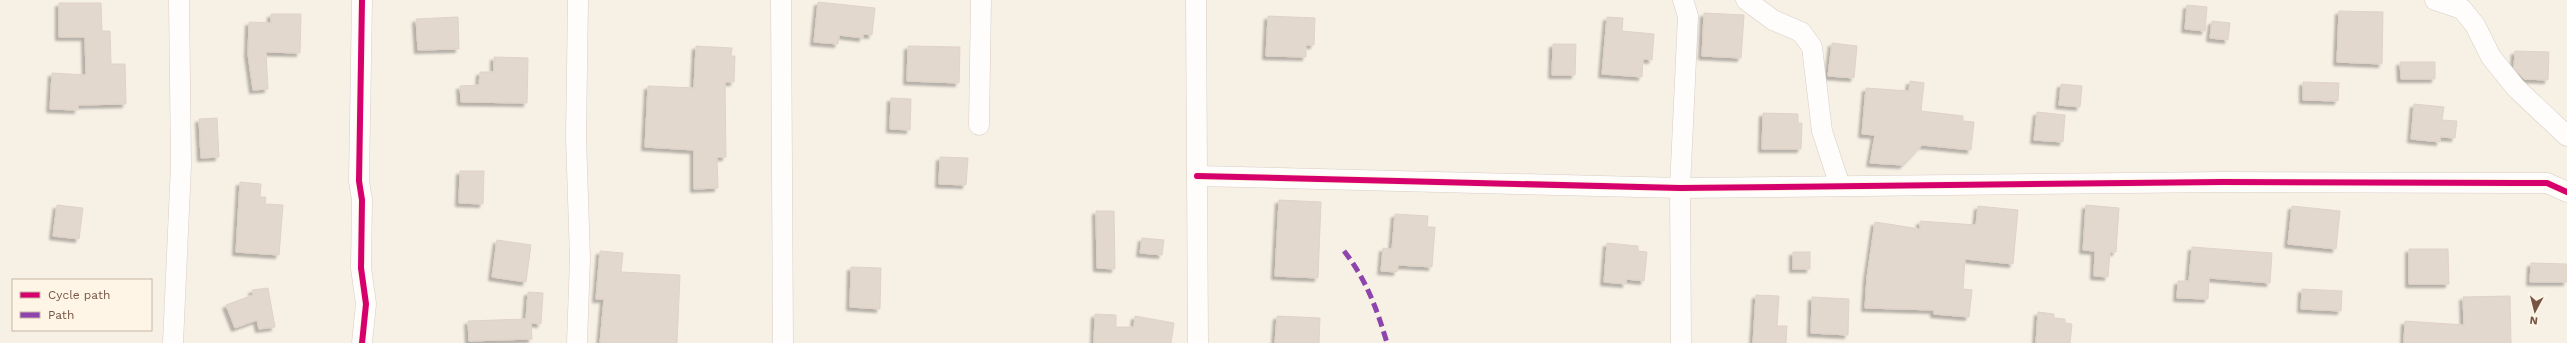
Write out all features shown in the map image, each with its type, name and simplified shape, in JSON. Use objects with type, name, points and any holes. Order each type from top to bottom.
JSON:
[{"type":"street","points":[[173,343],[180,165],[179,0]]},
{"type":"street","points":[[362,0],[359,181],[362,200],[361,268],[366,304],[362,343]]},
{"type":"street","points":[[577,343],[580,258],[576,137],[578,0]]},
{"type":"street","points":[[781,0],[783,343]]},
{"type":"street","points":[[979,125],[981,0]]},
{"type":"street","points":[[1196,0],[1198,343]]},
{"type":"street","points":[[1681,343],[1680,188],[1688,16],[1683,0]]},
{"type":"street","points":[[1746,0],[1773,20],[1801,32],[1812,47],[1822,131],[1840,186]]},
{"type":"street","points":[[2435,0],[2462,9],[2475,25],[2491,56],[2516,88],[2567,136]]},
{"type":"street","points":[[1197,176],[1680,188],[2214,182],[2547,183],[2567,192]]},
{"type":"building","points":[[818,2],[875,8],[872,35],[863,34],[863,38],[839,35],[838,44],[814,42]]},
{"type":"building","points":[[59,3],[101,3],[102,31],[110,31],[111,64],[125,64],[126,104],[78,105],[78,110],[50,109],[52,73],[86,75],[85,37],[59,37]]},
{"type":"building","points":[[2187,5],[2207,7],[2205,31],[2185,29]]},
{"type":"building","points":[[2339,11],[2383,12],[2382,64],[2337,62]]},
{"type":"building","points":[[1704,13],[1744,15],[1741,58],[1702,56]]},
{"type":"building","points":[[271,14],[301,14],[300,53],[266,52],[268,89],[253,90],[248,54],[249,22],[271,23]]},
{"type":"building","points":[[1268,16],[1315,18],[1314,45],[1306,45],[1306,57],[1266,56]]},
{"type":"building","points":[[458,17],[459,49],[418,50],[416,19]]},
{"type":"building","points":[[1607,17],[1623,18],[1622,31],[1654,34],[1652,60],[1643,59],[1642,77],[1602,74]]},
{"type":"building","points":[[2212,21],[2230,23],[2228,40],[2210,38]]},
{"type":"building","points":[[1832,43],[1857,46],[1854,78],[1828,76]]},
{"type":"building","points":[[1553,44],[1576,44],[1575,75],[1552,75]]},
{"type":"building","points":[[696,46],[732,48],[731,56],[735,56],[734,82],[725,82],[726,157],[717,157],[718,188],[694,189],[694,150],[645,147],[648,86],[694,88]]},
{"type":"building","points":[[908,46],[960,47],[959,83],[907,81]]},
{"type":"building","points":[[2515,51],[2549,52],[2548,80],[2524,79],[2514,68]]},
{"type":"building","points":[[494,57],[528,58],[527,103],[461,102],[460,86],[479,85],[480,72],[494,72]]},
{"type":"building","points":[[2400,62],[2435,62],[2435,79],[2401,79]]},
{"type":"building","points":[[1910,81],[1924,83],[1921,111],[1963,116],[1963,121],[1974,122],[1971,150],[1922,145],[1903,165],[1870,163],[1875,135],[1862,134],[1866,88],[1909,91]]},
{"type":"building","points":[[2303,82],[2339,83],[2338,101],[2303,100]]},
{"type":"building","points":[[2061,84],[2082,86],[2080,107],[2059,105]]},
{"type":"building","points":[[891,98],[911,99],[910,130],[890,129]]},
{"type":"building","points":[[2414,104],[2444,107],[2442,120],[2457,121],[2455,138],[2440,137],[2440,142],[2411,139]]},
{"type":"building","points":[[2037,112],[2065,115],[2063,142],[2034,140]]},
{"type":"building","points":[[1763,113],[1798,114],[1798,123],[1802,123],[1801,149],[1762,149]]},
{"type":"building","points":[[217,118],[219,157],[201,158],[199,119]]},
{"type":"building","points":[[940,157],[968,158],[966,185],[939,184]]},
{"type":"building","points":[[460,171],[484,171],[483,204],[459,203]]},
{"type":"building","points":[[240,182],[261,184],[260,197],[266,197],[265,204],[283,205],[279,255],[236,252]]},
{"type":"building","points":[[1279,200],[1321,202],[1318,278],[1275,276]]},
{"type":"building","points":[[57,205],[83,208],[79,239],[53,236]]},
{"type":"building","points":[[2086,205],[2119,208],[2116,252],[2110,252],[2108,277],[2094,276],[2095,251],[2083,250]]},
{"type":"building","points":[[1978,206],[2018,210],[2013,264],[1965,259],[1963,289],[1972,290],[1969,317],[1934,314],[1934,310],[1865,308],[1867,277],[1875,222],[1920,229],[1920,221],[1976,225]]},
{"type":"building","points":[[2292,206],[2340,211],[2336,249],[2288,244]]},
{"type":"building","points":[[1096,211],[1114,211],[1115,269],[1097,268]]},
{"type":"building","points":[[1395,214],[1428,216],[1427,227],[1435,227],[1432,267],[1398,265],[1397,272],[1381,271],[1383,248],[1392,249]]},
{"type":"building","points":[[1142,238],[1164,240],[1162,255],[1140,253]]},
{"type":"building","points":[[497,240],[531,245],[526,282],[492,277]]},
{"type":"building","points":[[1607,243],[1638,246],[1638,251],[1647,252],[1644,281],[1626,279],[1626,284],[1604,282]]},
{"type":"building","points":[[2192,247],[2272,253],[2270,283],[2209,278],[2208,299],[2177,298],[2178,281],[2189,281]]},
{"type":"building","points":[[2409,249],[2448,249],[2449,284],[2409,284]]},
{"type":"building","points":[[600,251],[623,253],[621,272],[680,275],[677,343],[600,343],[604,299],[596,299]]},
{"type":"building","points":[[1793,252],[1810,252],[1810,269],[1793,269]]},
{"type":"building","points":[[2531,263],[2567,264],[2567,282],[2530,282]]},
{"type":"building","points":[[851,267],[881,268],[880,309],[850,307]]},
{"type":"building","points":[[268,288],[275,327],[259,329],[257,320],[235,328],[226,305],[253,295],[252,290]]},
{"type":"building","points":[[2302,289],[2342,291],[2341,311],[2301,309]]},
{"type":"building","points":[[528,292],[543,293],[541,324],[531,323],[532,339],[469,341],[468,321],[526,319]]},
{"type":"building","points":[[1756,295],[1779,296],[1777,326],[1787,326],[1786,343],[1753,343]]},
{"type":"building","points":[[2510,296],[2511,343],[2404,343],[2405,321],[2464,325],[2463,297]]},
{"type":"building","points":[[1812,297],[1849,299],[1848,335],[1811,333]]},
{"type":"building","points":[[2038,312],[2054,314],[2054,318],[2065,319],[2065,323],[2072,324],[2070,343],[2036,343]]},
{"type":"building","points":[[1095,314],[1116,315],[1116,327],[1134,327],[1135,316],[1174,323],[1171,343],[1094,343]]},
{"type":"building","points":[[1277,316],[1320,318],[1319,343],[1275,343]]},
{"type":"marked path","points":[[1344,251],[1365,283],[1387,343]]},
{"type":"cycle path","points":[[362,0],[359,181],[362,200],[361,268],[366,304],[362,343]]},
{"type":"cycle path","points":[[1197,176],[1680,188],[2222,182],[2547,183],[2567,192]]}]
